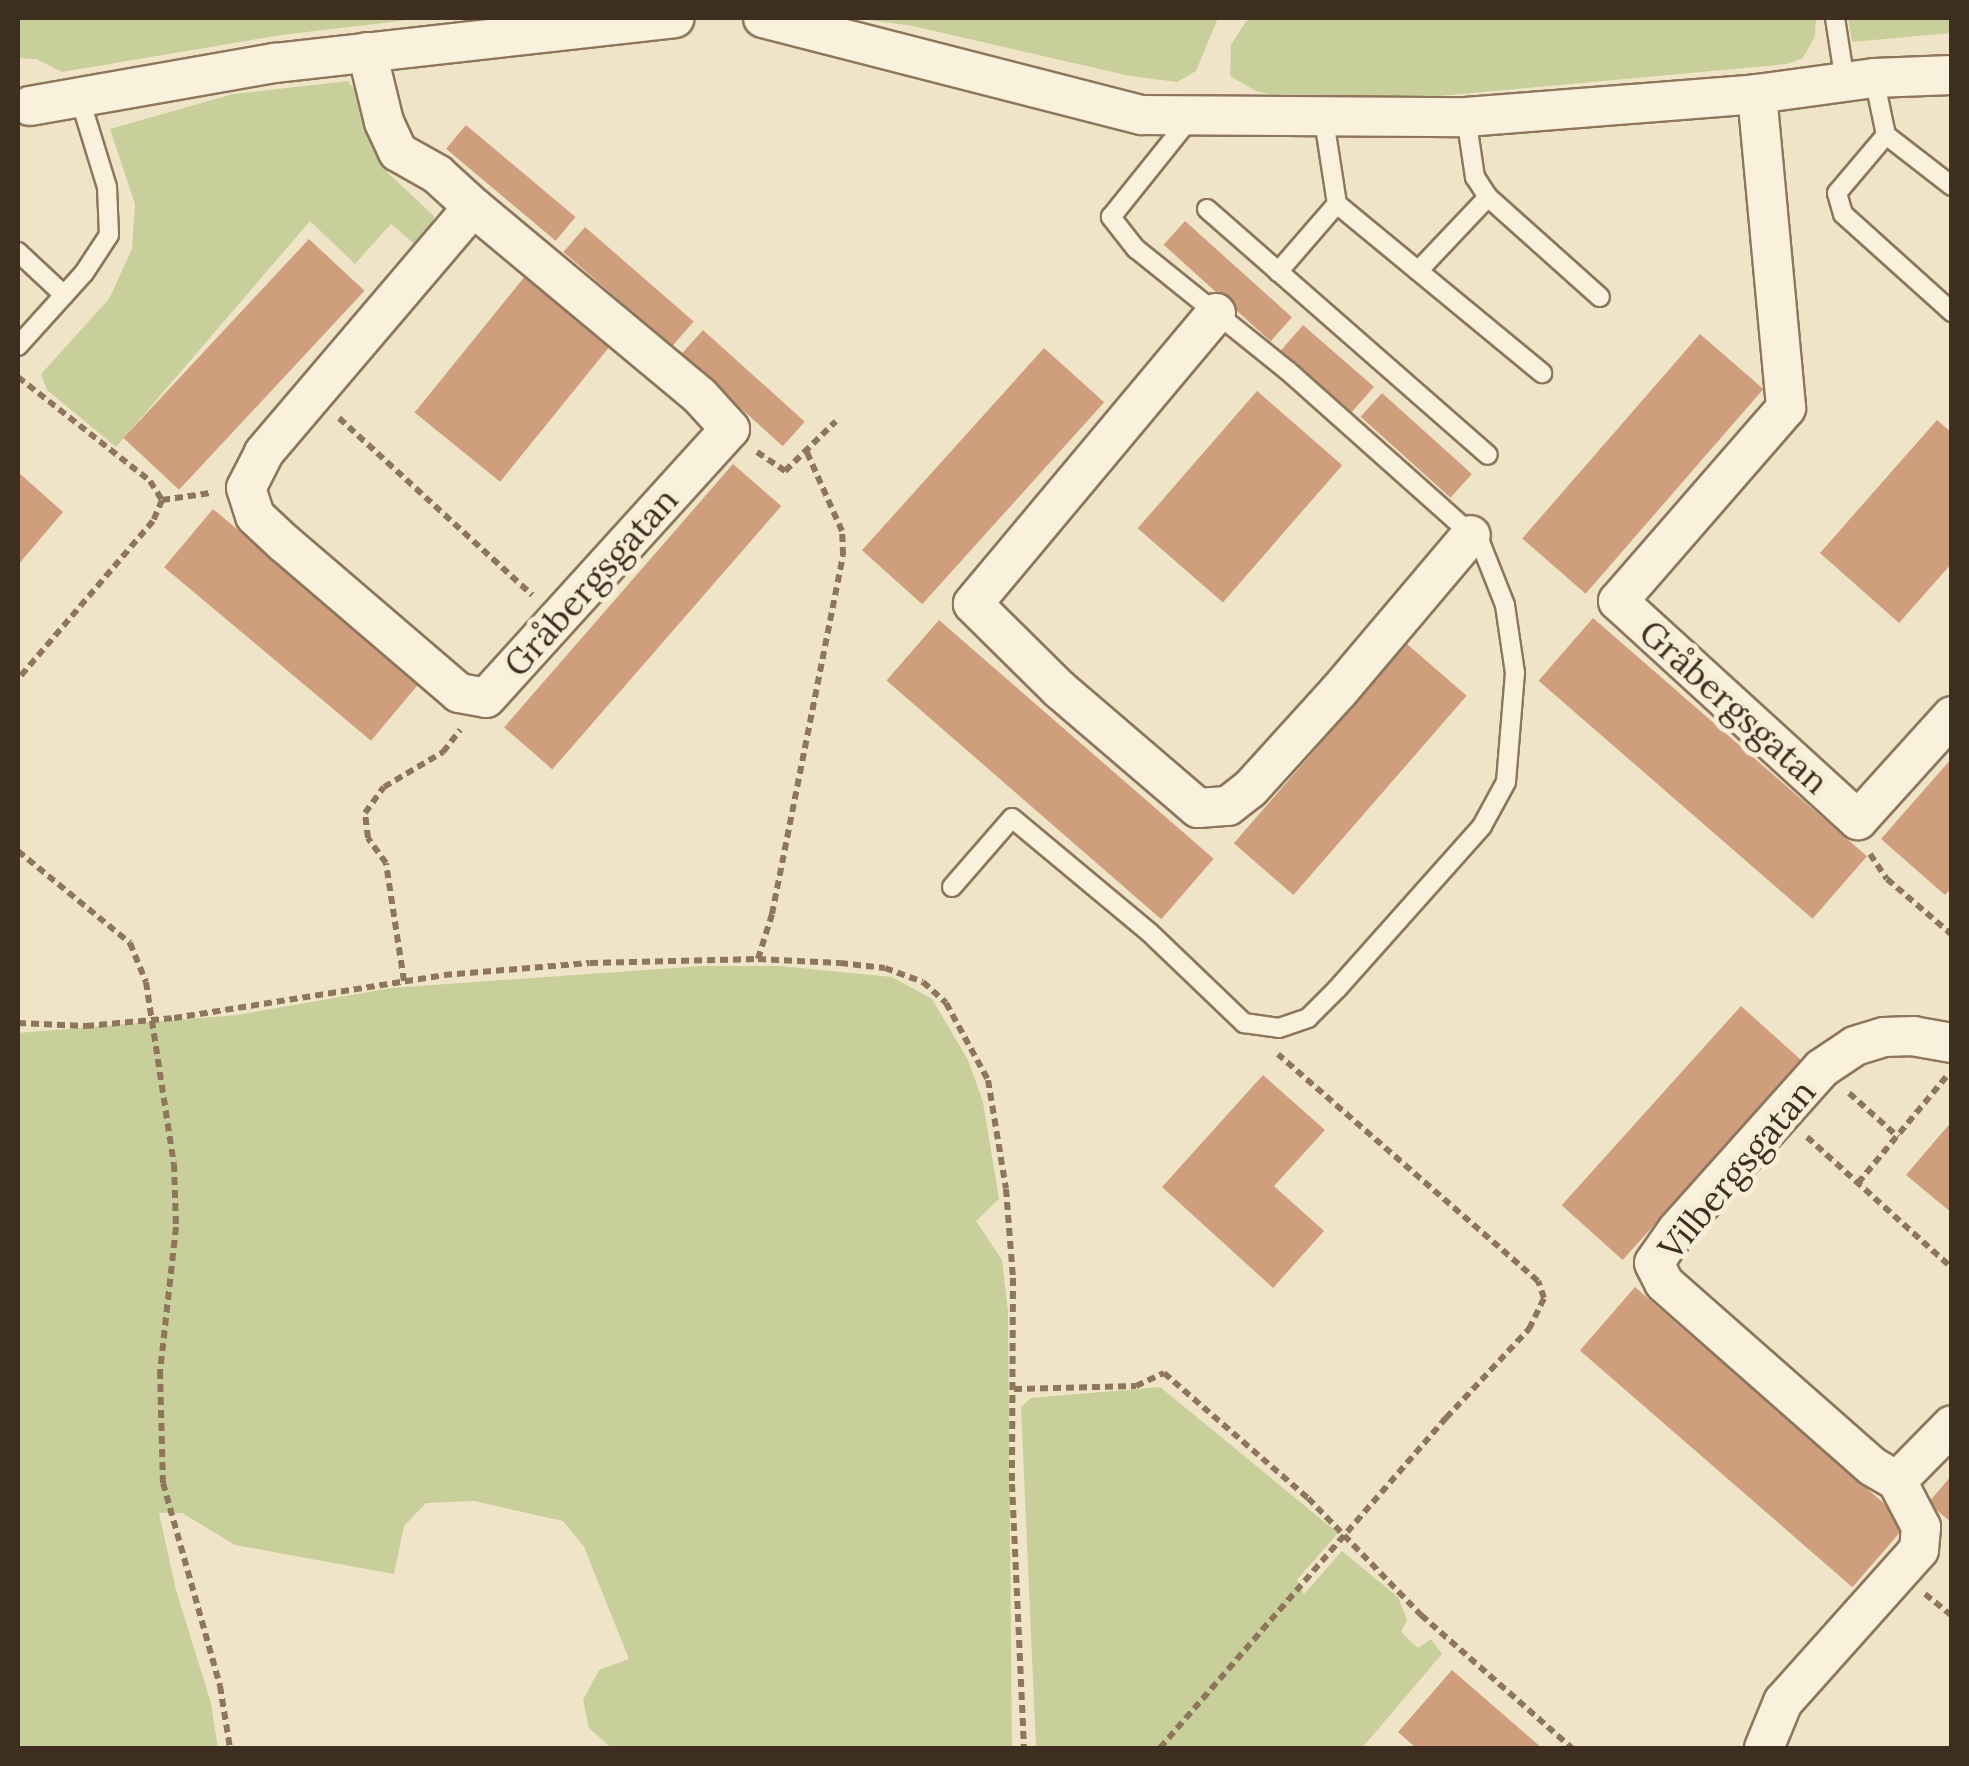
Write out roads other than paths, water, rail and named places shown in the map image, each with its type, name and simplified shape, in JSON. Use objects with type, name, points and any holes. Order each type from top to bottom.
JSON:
[{"type":"street","points":[[30,106],[552,24],[674,18]]},
{"type":"street","points":[[763,18],[1142,115],[1324,120],[1466,117],[1952,75]]},
{"type":"street","points":[[367,52],[384,122],[398,152],[437,174],[473,207]]},
{"type":"street","name":"Gråbergsgatan","points":[[1757,94],[1786,408],[1618,601],[1858,820],[1952,716]]},
{"type":"street","name":"Gråbergsgatan","points":[[473,207],[670,370],[730,429],[486,698],[459,693],[284,543],[255,516],[246,488],[264,453],[473,207]]},
{"type":"street","points":[[1216,313],[973,604],[1059,690],[1198,808],[1228,806],[1250,789],[1338,691],[1471,535]]},
{"type":"street","name":"Vilbergsgatan","points":[[1898,1480],[1873,1467],[1664,1283],[1654,1263],[1822,1068],[1854,1046],[1884,1037],[1914,1036],[1952,1043]]},
{"type":"street","points":[[1764,1748],[1782,1702],[1920,1550],[1921,1527],[1898,1480],[1952,1424]]},
{"type":"lane","points":[[1835,18],[1886,135],[1952,186]]},
{"type":"lane","points":[[18,346],[64,295],[109,235],[107,187],[79,96]]},
{"type":"lane","points":[[952,887],[1012,818],[1149,932],[1244,1023],[1279,1028],[1308,1018],[1482,826],[1506,782],[1515,673],[1505,605],[1480,542],[1136,248],[1112,217],[1194,114]]},
{"type":"lane","points":[[1466,117],[1475,177],[1488,197],[1600,297]]},
{"type":"lane","points":[[1324,120],[1337,204],[1542,373]]},
{"type":"lane","points":[[1886,135],[1837,193],[1843,214],[1952,312]]},
{"type":"lane","points":[[1418,271],[1488,197]]},
{"type":"lane","points":[[1278,272],[1337,204]]},
{"type":"lane","points":[[1207,209],[1488,455]]},
{"type":"lane","points":[[18,252],[64,295]]}]
